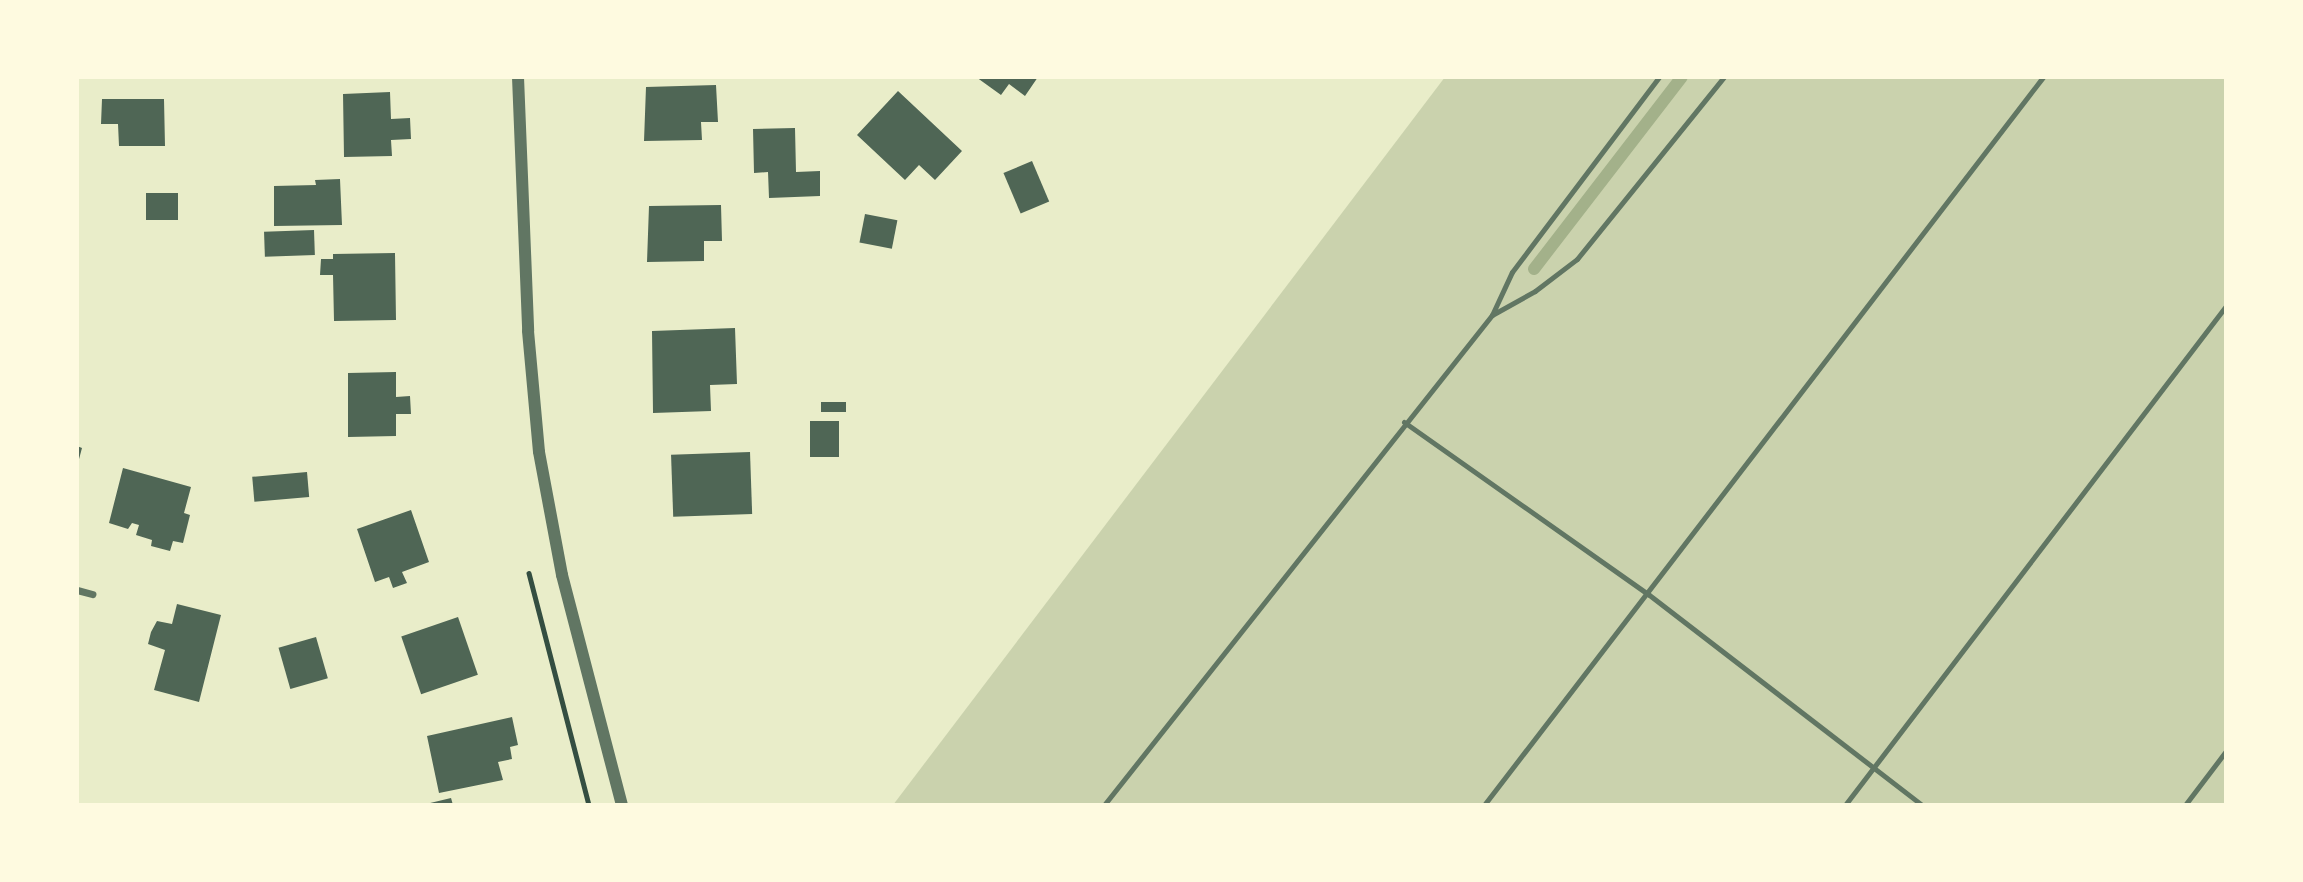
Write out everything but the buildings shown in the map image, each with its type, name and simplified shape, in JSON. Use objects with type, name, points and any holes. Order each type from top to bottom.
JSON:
[{"type":"street","points":[[518,77],[527,331],[538,452],[562,575],[622,805]]},
{"type":"street","points":[[77,590],[92,594]]},
{"type":"lane","points":[[1104,805],[1404,422],[1492,315],[1512,272],[1659,77]]},
{"type":"lane","points":[[1492,315],[1535,291],[1577,259],[1724,77]]},
{"type":"lane","points":[[1484,805],[2043,77]]},
{"type":"lane","points":[[1845,805],[2226,306]]},
{"type":"lane","points":[[1404,422],[1648,594],[1922,805]]},
{"type":"lane","points":[[2185,805],[2226,751]]},
{"type":"green space","points":[[1445,77],[2226,77],[2226,805],[893,805]]},
{"type":"waterway","points":[[1534,269],[1682,77]]}]
